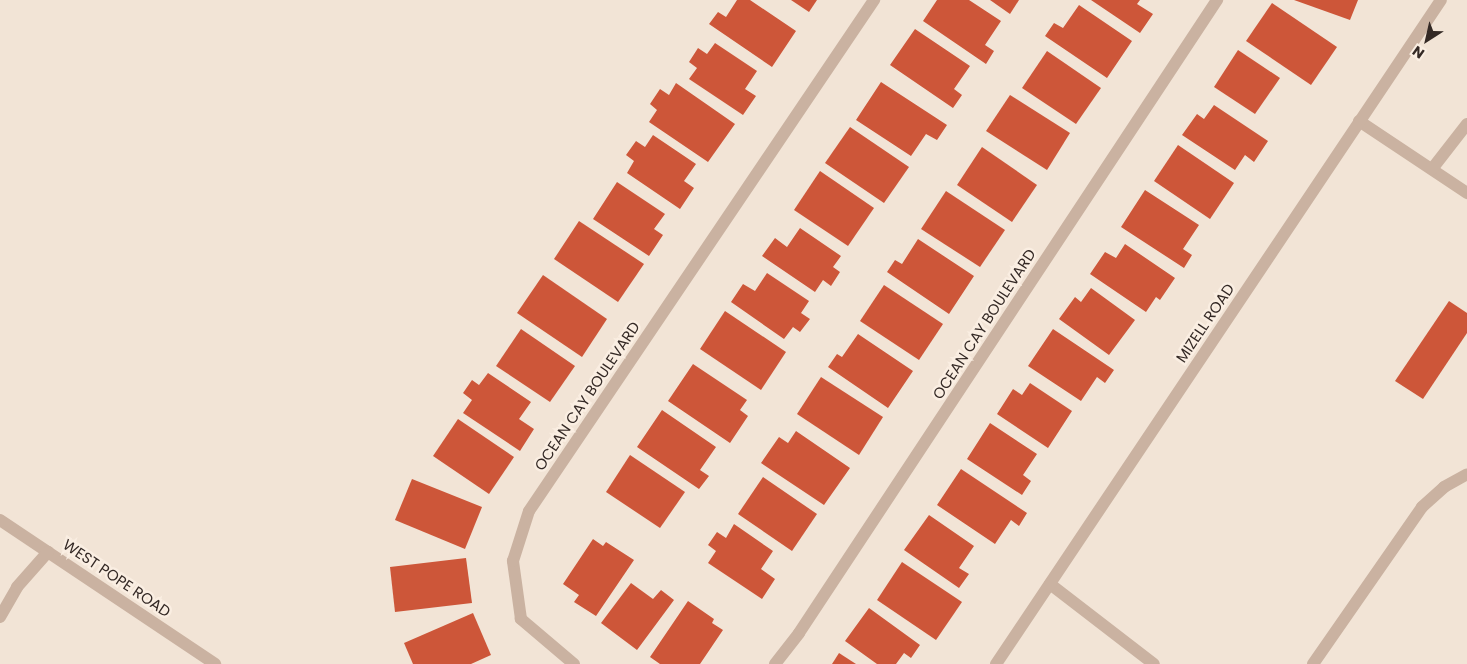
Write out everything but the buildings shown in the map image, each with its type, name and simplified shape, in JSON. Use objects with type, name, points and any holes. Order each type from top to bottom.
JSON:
[{"type":"street","name":"OCEAN CAY BOULEVARD","points":[[574,664],[521,619],[513,561],[528,511],[874,0]]},
{"type":"street","name":"OCEAN CAY BOULEVARD","points":[[775,664],[799,633],[1217,0]]},
{"type":"street","name":"MIZELL ROAD","points":[[996,664],[1441,0]]},
{"type":"street","points":[[1359,121],[1467,193]]},
{"type":"street","points":[[1432,169],[1467,124]]},
{"type":"street","points":[[1313,664],[1422,507],[1444,487],[1467,474]]},
{"type":"street","name":"WEST POPE ROAD","points":[[0,520],[215,664]]},
{"type":"street","points":[[0,616],[17,587],[48,552]]},
{"type":"street","points":[[1050,584],[1154,664]]}]
